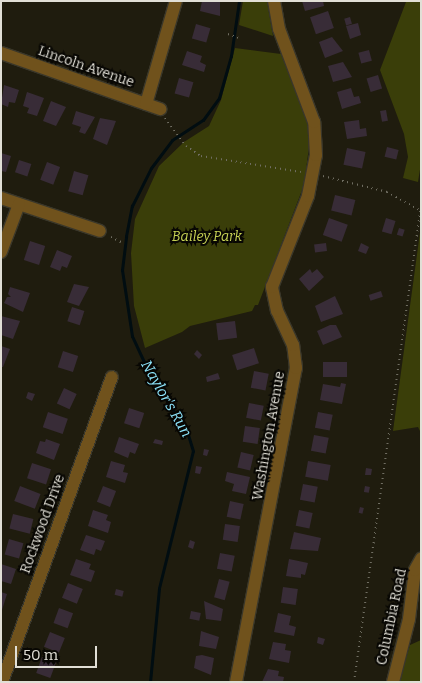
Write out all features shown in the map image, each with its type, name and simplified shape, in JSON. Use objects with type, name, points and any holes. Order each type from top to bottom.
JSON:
[{"type":"street","points":[[146,104],[176,1]]},
{"type":"street","name":"Washington Avenue","points":[[236,682],[296,368],[293,345],[277,312],[272,287],[308,196],[316,155],[314,122],[279,29],[274,1]]},
{"type":"street","name":"Lincoln Avenue","points":[[1,53],[160,109]]},
{"type":"street","points":[[1,198],[100,231]]},
{"type":"street","points":[[1,252],[18,204]]},
{"type":"street","name":"Rockwood Drive","points":[[2,682],[112,377]]},
{"type":"street","name":"Columbia Road","points":[[393,682],[409,619],[415,570],[421,559]]},
{"type":"path","points":[[228,34],[240,38]]},
{"type":"path","points":[[160,109],[184,142]]},
{"type":"path","points":[[354,682],[421,207]]},
{"type":"green space","points":[[243,1],[267,1],[273,36],[239,25]]},
{"type":"green space","points":[[421,1],[421,163],[418,182],[403,178],[408,157],[404,134],[380,70],[406,2]]},
{"type":"green space","name":"Bailey Park","points":[[235,48],[281,54],[308,125],[309,147],[304,185],[258,305],[255,305],[252,311],[190,326],[182,332],[145,348],[134,306],[131,253],[135,219],[159,166],[184,142],[209,126],[221,100]]},
{"type":"green space","points":[[421,225],[421,433],[418,427],[393,431]]},
{"type":"green space","points":[[421,640],[421,682],[399,682],[410,645]]},
{"type":"building","points":[[202,1],[220,1],[220,16],[200,11]]},
{"type":"building","points":[[302,1],[323,1],[324,6],[305,11]]},
{"type":"building","points":[[328,11],[334,28],[316,34],[310,17]]},
{"type":"building","points":[[350,17],[352,24],[346,25],[344,19]]},
{"type":"building","points":[[358,23],[361,35],[350,39],[346,26]]},
{"type":"building","points":[[196,24],[210,28],[206,43],[192,38]]},
{"type":"building","points":[[332,37],[343,51],[325,58],[319,42]]},
{"type":"building","points":[[369,50],[372,61],[361,63],[358,53]]},
{"type":"building","points":[[187,51],[202,56],[200,62],[206,65],[204,72],[182,65]]},
{"type":"building","points":[[343,62],[352,77],[333,82],[328,66]]},
{"type":"building","points":[[378,75],[382,88],[371,92],[367,79]]},
{"type":"building","points":[[179,78],[193,82],[189,98],[175,93]]},
{"type":"building","points":[[4,85],[19,90],[15,103],[9,102],[8,107],[1,104]]},
{"type":"building","points":[[351,88],[354,97],[359,96],[361,103],[342,109],[337,92]]},
{"type":"building","points":[[27,92],[44,98],[37,116],[27,113],[29,108],[23,106]]},
{"type":"building","points":[[51,101],[66,107],[56,126],[43,121]]},
{"type":"building","points":[[386,110],[388,121],[382,122],[380,111]]},
{"type":"building","points":[[76,111],[95,117],[85,134],[79,132],[81,127],[72,124]]},
{"type":"building","points":[[100,118],[116,121],[107,145],[93,139]]},
{"type":"building","points":[[359,120],[360,129],[366,128],[367,136],[347,139],[344,122]]},
{"type":"building","points":[[387,147],[399,150],[396,160],[385,157]]},
{"type":"building","points":[[347,148],[366,152],[362,169],[343,165]]},
{"type":"building","points":[[1,153],[11,156],[6,172],[1,171]]},
{"type":"building","points":[[19,160],[31,164],[27,176],[15,172]]},
{"type":"building","points":[[47,162],[60,167],[53,185],[40,180]]},
{"type":"building","points":[[74,171],[88,175],[83,195],[68,191]]},
{"type":"building","points":[[335,195],[355,200],[352,216],[331,211]]},
{"type":"building","points":[[329,218],[348,225],[342,242],[323,235]]},
{"type":"building","points":[[386,218],[396,221],[391,234],[382,231]]},
{"type":"building","points":[[399,228],[405,230],[403,237],[397,235]]},
{"type":"building","points":[[30,241],[45,246],[39,265],[24,260]]},
{"type":"building","points":[[326,243],[327,251],[315,252],[314,244]]},
{"type":"building","points":[[361,243],[369,247],[366,254],[358,251]]},
{"type":"building","points":[[57,250],[72,256],[67,268],[62,266],[60,271],[50,267]]},
{"type":"building","points":[[310,269],[312,273],[317,269],[324,277],[309,291],[299,279]]},
{"type":"building","points":[[74,284],[89,287],[79,306],[67,302]]},
{"type":"building","points":[[10,287],[30,293],[23,312],[4,303],[7,297],[11,297],[8,294]]},
{"type":"building","points":[[381,291],[383,297],[370,301],[369,295]]},
{"type":"building","points":[[335,296],[343,314],[321,322],[315,306]]},
{"type":"building","points":[[72,307],[84,311],[80,325],[67,321]]},
{"type":"building","points":[[1,316],[20,321],[13,339],[1,335]]},
{"type":"building","points":[[235,321],[237,338],[218,340],[216,323]]},
{"type":"building","points":[[330,325],[336,325],[342,337],[323,345],[317,331]]},
{"type":"building","points":[[1,346],[10,349],[3,367],[1,367]]},
{"type":"building","points":[[254,348],[259,363],[237,370],[232,355]]},
{"type":"building","points":[[197,350],[202,355],[199,359],[194,354]]},
{"type":"building","points":[[63,351],[78,356],[73,372],[58,367]]},
{"type":"building","points":[[323,362],[347,362],[347,377],[323,377]]},
{"type":"building","points":[[254,371],[269,374],[265,391],[251,388]]},
{"type":"building","points":[[218,373],[220,379],[207,382],[206,377]]},
{"type":"building","points":[[341,383],[346,384],[342,404],[320,400],[323,384],[340,387]]},
{"type":"building","points":[[64,388],[77,394],[70,409],[57,403]]},
{"type":"building","points":[[28,392],[35,394],[32,401],[26,398]]},
{"type":"building","points":[[249,403],[264,406],[261,421],[246,418]]},
{"type":"building","points":[[129,408],[144,413],[139,428],[124,423]]},
{"type":"building","points":[[48,412],[68,419],[63,434],[43,427]]},
{"type":"building","points":[[318,412],[333,415],[330,431],[315,428]]},
{"type":"building","points":[[245,426],[260,428],[258,444],[243,442]]},
{"type":"building","points":[[314,435],[329,438],[326,454],[311,451]]},
{"type":"building","points":[[119,437],[139,444],[135,454],[130,452],[128,458],[114,452]]},
{"type":"building","points":[[46,439],[60,444],[54,460],[36,453],[40,441],[45,442]]},
{"type":"building","points":[[155,439],[163,441],[162,445],[153,443]]},
{"type":"building","points":[[204,449],[209,450],[207,456],[203,455]]},
{"type":"building","points":[[241,452],[254,455],[250,471],[237,468]]},
{"type":"building","points":[[111,461],[125,465],[123,472],[128,473],[125,483],[106,477]]},
{"type":"building","points":[[308,461],[331,465],[328,481],[305,477]]},
{"type":"building","points":[[32,463],[51,469],[46,484],[27,478]]},
{"type":"building","points":[[196,466],[202,467],[200,474],[195,473]]},
{"type":"building","points":[[366,468],[372,469],[371,475],[365,475]]},
{"type":"building","points":[[227,472],[250,477],[246,494],[232,491],[234,484],[225,481]]},
{"type":"building","points":[[303,484],[318,487],[315,503],[300,500]]},
{"type":"building","points":[[20,486],[41,494],[35,509],[14,501]]},
{"type":"building","points":[[103,486],[116,491],[110,507],[97,502]]},
{"type":"building","points":[[365,486],[370,487],[369,493],[364,492]]},
{"type":"building","points":[[230,501],[244,504],[240,520],[227,517]]},
{"type":"building","points":[[360,507],[364,508],[362,514],[359,513]]},
{"type":"building","points":[[93,510],[108,515],[106,520],[111,522],[108,533],[88,526]]},
{"type":"building","points":[[299,510],[313,513],[309,529],[296,526]]},
{"type":"building","points":[[13,514],[33,519],[30,534],[9,529]]},
{"type":"building","points":[[225,524],[240,526],[238,542],[223,540]]},
{"type":"building","points":[[294,532],[321,538],[318,551],[290,549]]},
{"type":"building","points":[[86,535],[105,541],[101,551],[96,549],[94,555],[80,550]]},
{"type":"building","points":[[9,539],[23,543],[19,559],[5,554]]},
{"type":"building","points":[[190,540],[195,542],[193,549],[188,547]]},
{"type":"building","points":[[220,553],[235,556],[232,572],[217,569]]},
{"type":"building","points":[[76,559],[91,564],[89,569],[95,571],[91,582],[70,575]]},
{"type":"building","points":[[289,559],[308,563],[305,575],[301,574],[301,578],[286,576]]},
{"type":"building","points":[[1,564],[16,569],[11,584],[1,581]]},
{"type":"building","points":[[219,579],[230,582],[225,600],[214,597]]},
{"type":"building","points":[[68,583],[83,589],[77,604],[62,598]]},
{"type":"building","points":[[283,587],[298,589],[296,605],[281,603]]},
{"type":"building","points":[[116,589],[124,591],[122,597],[115,595]]},
{"type":"building","points":[[1,592],[7,594],[2,610],[1,610]]},
{"type":"building","points":[[204,601],[223,609],[221,621],[206,619]]},
{"type":"building","points":[[59,608],[73,613],[68,628],[54,623]]},
{"type":"building","points":[[191,611],[201,613],[199,621],[189,619]]},
{"type":"building","points":[[278,613],[291,616],[289,625],[296,627],[294,636],[274,632]]},
{"type":"building","points":[[201,631],[219,637],[216,649],[199,646]]},
{"type":"building","points":[[50,632],[65,638],[59,653],[44,647]]},
{"type":"building","points":[[318,637],[325,639],[323,645],[317,643]]},
{"type":"building","points":[[273,642],[286,644],[285,650],[291,651],[289,663],[269,659]]},
{"type":"building","points":[[202,655],[214,658],[211,675],[194,668],[196,656]]},
{"type":"building","points":[[42,657],[56,662],[50,678],[36,673]]},
{"type":"building","points":[[268,669],[279,671],[278,676],[284,677],[283,682],[262,682]]},
{"type":"waterway","name":"Naylor's Run","points":[[150,682],[159,588],[193,451],[187,431],[151,377],[132,336],[122,270],[126,236],[132,206],[151,168],[172,140],[203,120],[219,98],[231,56],[239,1]]}]
